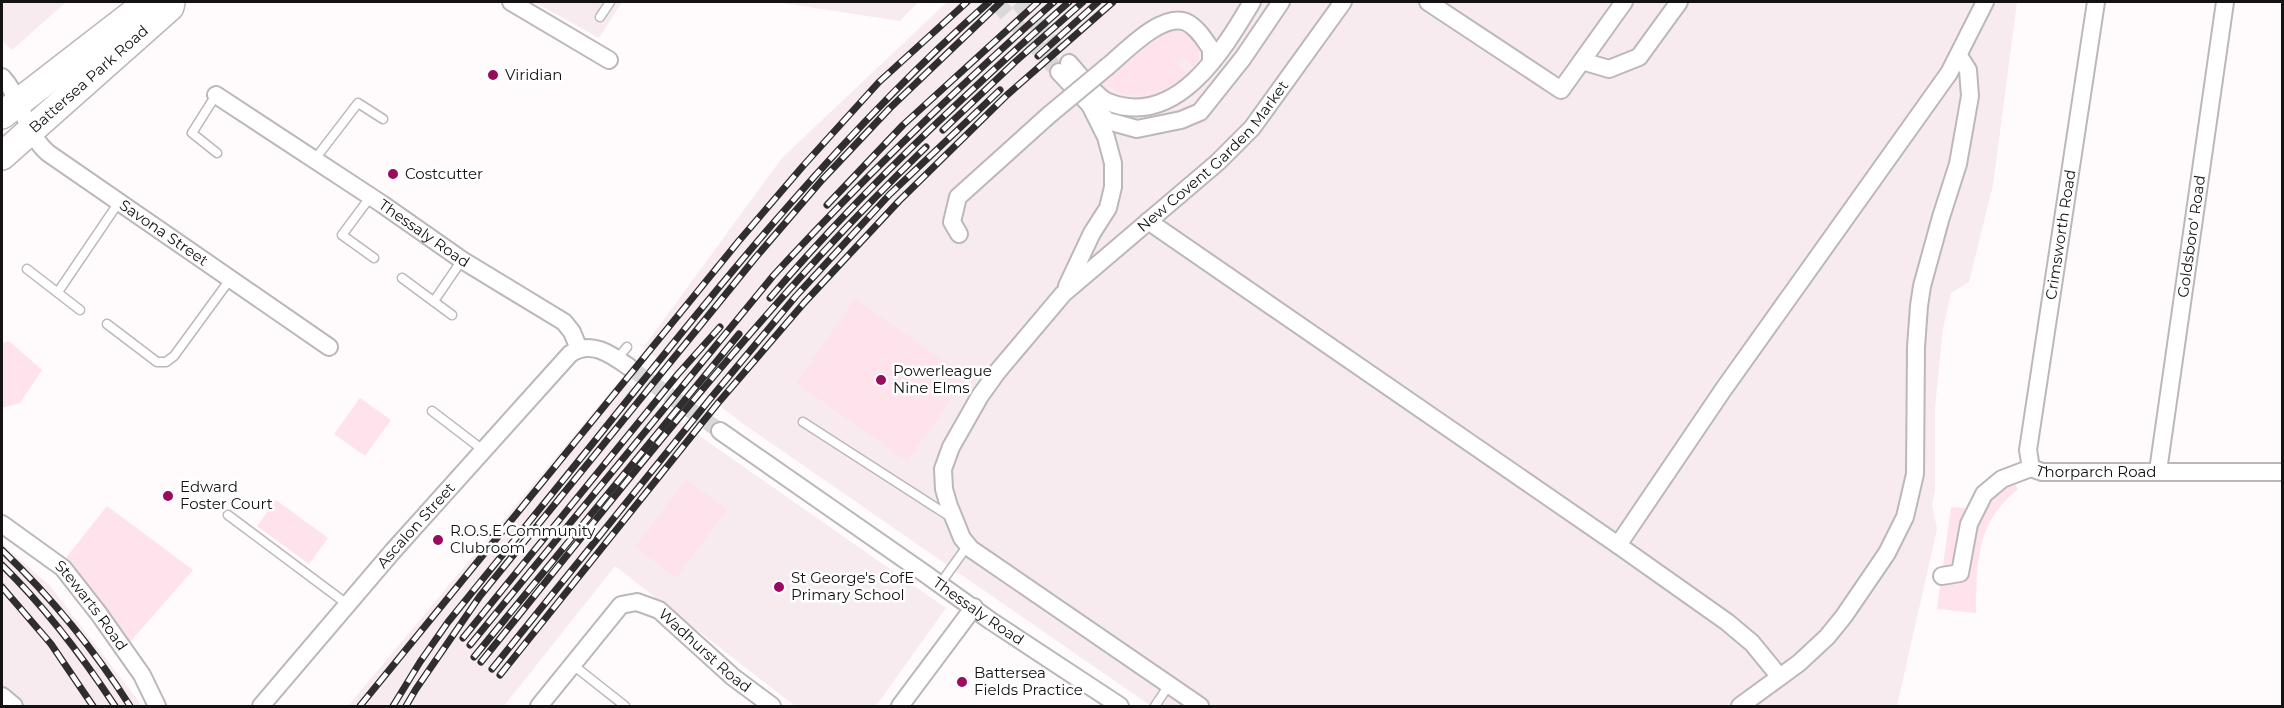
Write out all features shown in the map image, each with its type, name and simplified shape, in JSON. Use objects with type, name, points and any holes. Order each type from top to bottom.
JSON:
[{"type":"highway","name":"Battersea Park Road","points":[[10,107],[148,2]]},
{"type":"highway","name":"Battersea Park Road","points":[[2,156],[170,7],[171,2]]},
{"type":"street","points":[[511,2],[609,60]]},
{"type":"street","points":[[1211,62],[1238,26],[1252,2]]},
{"type":"street","points":[[1090,105],[1108,120],[1137,129],[1180,120],[1200,112],[1243,58],[1281,2]]},
{"type":"street","name":"New Covent Garden Market","points":[[968,545],[962,538],[954,520],[944,489],[943,470],[951,447],[980,396],[998,371],[1063,294],[1218,162],[1252,128],[1343,2]]},
{"type":"street","points":[[1428,2],[1561,90],[1624,2]]},
{"type":"street","points":[[1582,61],[1609,69],[1639,57],[1678,2]]},
{"type":"street","points":[[1618,544],[1704,417],[1922,113],[1959,56],[1985,2]]},
{"type":"street","name":"Crimsworth Road","points":[[2031,468],[2028,450],[2096,2]]},
{"type":"street","name":"Goldsboro' Road","points":[[2158,471],[2224,2]]},
{"type":"street","points":[[959,234],[952,222],[958,197],[1049,115],[1152,30],[1167,21],[1184,21],[1196,29],[1211,49],[1211,62]]},
{"type":"street","points":[[1740,706],[1799,663],[1822,643],[1844,616],[1887,553],[1902,524],[1909,504],[1915,474],[1916,347],[1919,306],[1941,217],[1958,164],[1970,96],[1968,70],[1959,56]]},
{"type":"street","name":"New Covent Garden Market","points":[[1063,294],[1092,233],[1108,208],[1113,187],[1113,163],[1106,137],[1090,105],[1064,67],[1106,101],[1130,107],[1159,104],[1182,91],[1198,78],[1211,62]]},
{"type":"street","name":"Savona Street","points":[[2,77],[10,107],[48,153],[329,347]]},
{"type":"street","name":"Thessaly Road","points":[[216,95],[371,196],[462,260],[564,322],[572,332],[579,349]]},
{"type":"street","points":[[1148,221],[1618,544],[1738,631],[1752,643],[1779,676]]},
{"type":"street","points":[[579,349],[597,349],[624,358]]},
{"type":"street","name":"Ascalon Street","points":[[261,706],[346,604],[483,450],[570,354],[579,349]]},
{"type":"street","name":"Thessaly Road","points":[[720,431],[991,621],[1117,706]]},
{"type":"street","name":"Thorparch Road","points":[[1942,576],[1960,573],[1969,524],[1986,490],[2002,479],[2031,468],[2042,472],[2283,472]]},
{"type":"street","name":"Stewarts Road","points":[[2,524],[63,568],[142,675],[158,706]]},
{"type":"street","points":[[968,545],[1200,706]]},
{"type":"street","name":"Wadhurst Road","points":[[538,706],[621,605],[637,603],[659,610],[733,677],[772,706]]},
{"type":"street","points":[[900,706],[974,607]]},
{"type":"street","points":[[2,696],[14,706]]},
{"type":"lane","points":[[600,17],[610,2]]},
{"type":"lane","points":[[216,95],[192,133],[217,153]]},
{"type":"lane","points":[[315,159],[358,103],[383,119]]},
{"type":"lane","points":[[371,196],[342,235],[374,258]]},
{"type":"lane","points":[[58,292],[119,202]]},
{"type":"lane","points":[[434,301],[462,260]]},
{"type":"lane","points":[[27,269],[80,310]]},
{"type":"lane","points":[[107,324],[157,362],[166,362],[174,356],[231,278]]},
{"type":"lane","points":[[402,278],[452,315]]},
{"type":"lane","points":[[432,411],[483,450]]},
{"type":"lane","points":[[803,422],[954,520]]},
{"type":"lane","points":[[228,515],[346,604]]},
{"type":"lane","points":[[940,584],[968,545]]},
{"type":"lane","points":[[573,665],[625,706]]},
{"type":"lane","points":[[1155,706],[1169,686]]},
{"type":"shaded area","points":[[2,2],[66,2],[12,50],[2,40]]},
{"type":"shaded area","points":[[534,2],[622,2],[599,38]]},
{"type":"shaded area","points":[[776,2],[918,2],[900,21]]},
{"type":"shaded area","points":[[947,2],[2017,2],[1993,185],[1969,282],[1951,293],[1943,328],[1935,407],[1935,491],[1932,505],[1937,529],[1897,706],[1151,706],[745,425],[643,348],[782,158]]},
{"type":"shaded area","points":[[1169,29],[1186,33],[1199,47],[1199,58],[1194,67],[1182,58],[1177,63],[1188,72],[1170,86],[1151,94],[1131,95],[1109,87],[1107,89],[1102,85],[1160,34]]},
{"type":"shaded area","name":"Powerleague Nine Elms","points":[[855,299],[967,377],[907,461],[796,383]]},
{"type":"shaded area","points":[[9,341],[42,370],[20,403],[2,408],[2,343]]},
{"type":"shaded area","points":[[621,379],[946,608],[876,706],[795,706],[615,566],[504,706],[348,706]]},
{"type":"shaded area","points":[[360,398],[391,420],[365,456],[334,434]]},
{"type":"shaded area","points":[[2007,469],[2018,489],[1993,516],[1986,530],[1978,560],[1976,613],[1937,609],[1951,507],[1966,508],[1980,488]]},
{"type":"shaded area","points":[[686,479],[727,510],[676,578],[635,547]]},
{"type":"shaded area","points":[[276,500],[328,538],[309,564],[257,526]]},
{"type":"shaded area","points":[[107,506],[193,570],[129,643],[62,563]]},
{"type":"shaded area","points":[[2,544],[50,586],[142,706],[2,706]]},
{"type":"tunnel","points":[[996,2],[1059,72]]},
{"type":"tunnel","points":[[1018,2],[1069,63]]},
{"type":"tunnel","points":[[629,367],[720,431]]},
{"type":"railway","points":[[360,706],[738,242],[803,166],[879,82],[967,2]]},
{"type":"railway","points":[[393,706],[448,622],[782,213],[881,105],[989,2]]},
{"type":"railway","points":[[406,706],[480,596],[756,257],[822,180],[890,108],[1001,2]]},
{"type":"railway","points":[[827,205],[903,125],[1038,2]]},
{"type":"railway","points":[[470,645],[773,276],[910,135],[1054,2]]},
{"type":"railway","points":[[770,298],[840,220],[914,145],[1069,2]]},
{"type":"railway","points":[[943,130],[1083,2]]},
{"type":"railway","points":[[1038,56],[1098,2]]},
{"type":"railway","points":[[500,675],[718,403],[804,303],[899,201],[1007,95],[1113,2]]},
{"type":"railway","points":[[492,669],[796,296],[890,194],[1000,90]]},
{"type":"railway","points":[[481,662],[641,464],[751,333],[866,207],[926,147]]},
{"type":"railway","points":[[463,638],[678,374],[720,327]]},
{"type":"railway","points":[[474,657],[739,334]]},
{"type":"railway","points":[[2,550],[71,624],[102,664],[130,706]]},
{"type":"railway","points":[[2,565],[62,632],[115,706]]},
{"type":"railway","points":[[2,587],[51,644],[93,706]]},
{"type":"place","name":"Viridian","points":[[493,75]]},
{"type":"place","name":"Costcutter","points":[[393,174]]},
{"type":"place","name":"Powerleague Nine Elms","points":[[881,380]]},
{"type":"place","name":"Edward Foster Court","points":[[168,496]]},
{"type":"place","name":"R.O.S.E Community Clubroom","points":[[438,540]]},
{"type":"place","name":"St George's CofE Primary School","points":[[779,587]]},
{"type":"place","name":"Battersea Fields Practice","points":[[962,682]]}]
